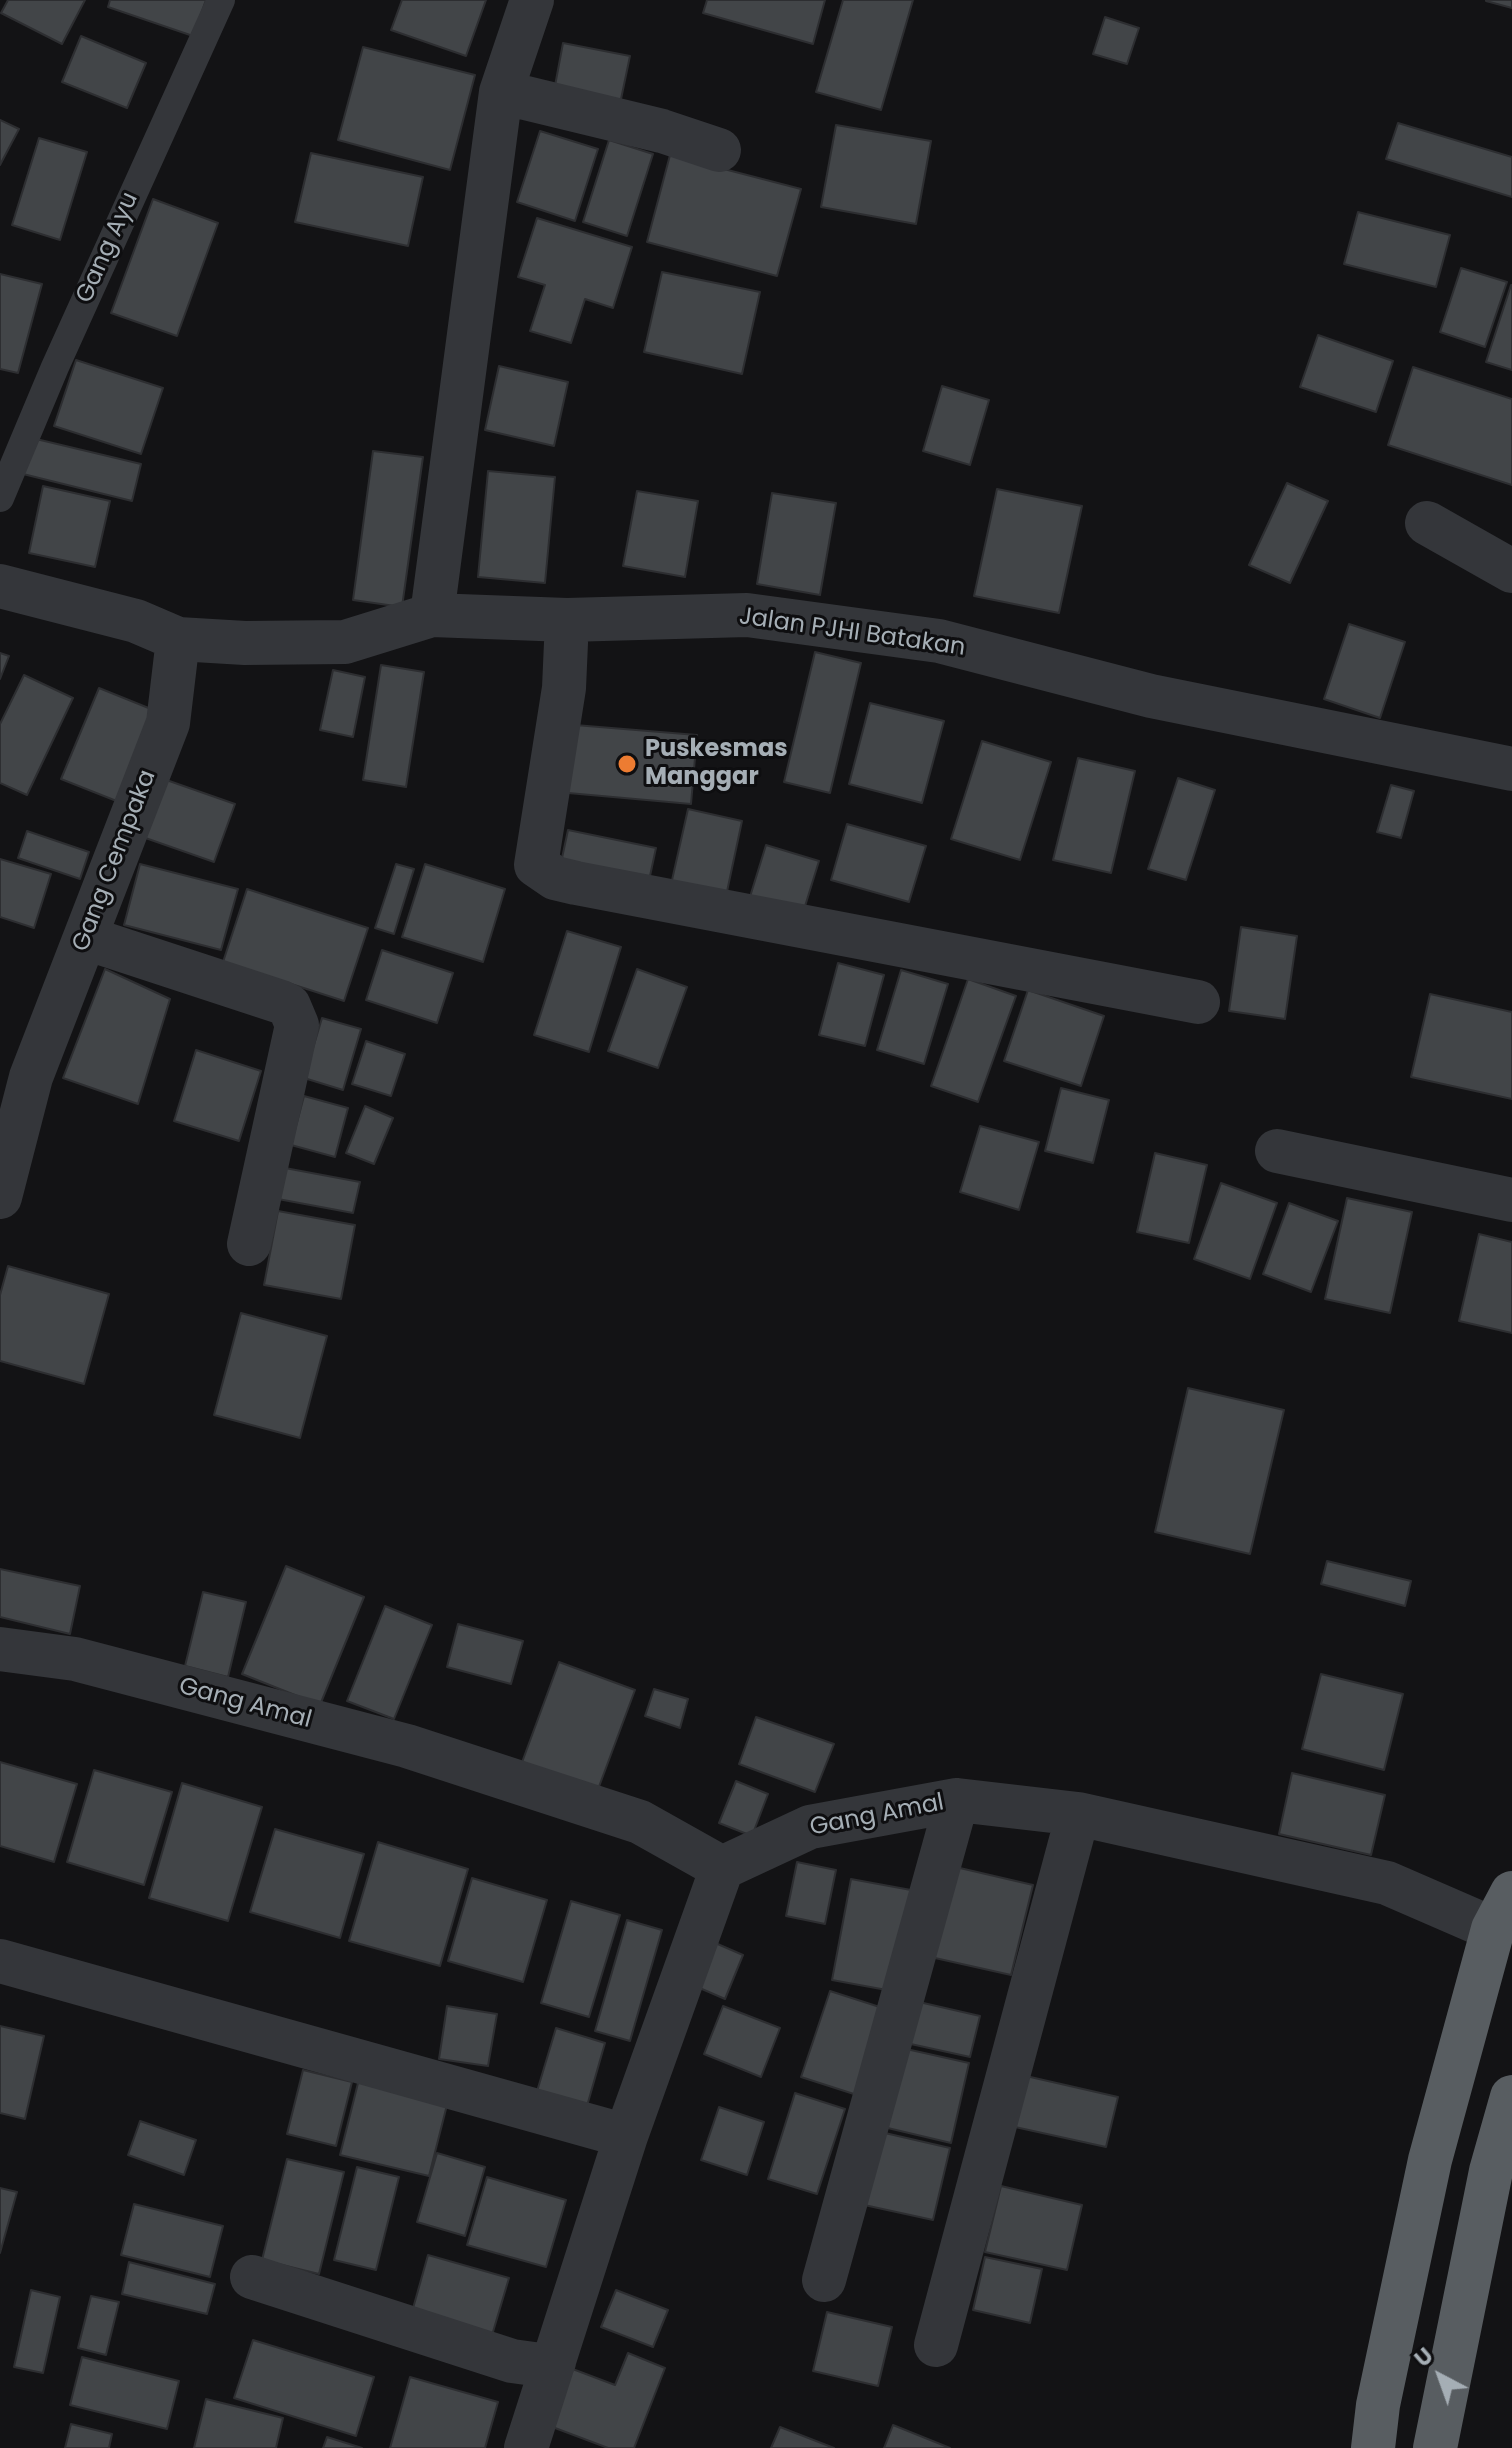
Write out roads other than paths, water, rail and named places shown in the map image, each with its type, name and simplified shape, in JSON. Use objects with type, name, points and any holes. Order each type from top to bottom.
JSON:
[{"type":"highway","points":[[1373,2448],[1378,2405],[1430,2160],[1502,1911]]},
{"type":"highway","points":[[1438,2434],[1491,2171],[1512,2097]]},
{"type":"street","points":[[432,615],[501,92],[532,0]]},
{"type":"street","points":[[501,92],[662,131],[719,150]]},
{"type":"street","points":[[1427,523],[1512,571]]},
{"type":"street","name":"Jalan PJHI Batakan","points":[[0,586],[136,621],[178,639],[245,643],[345,642],[432,615],[567,620],[747,615],[939,641],[1151,696],[1512,769]]},
{"type":"street","points":[[567,620],[564,688],[536,865],[543,872],[576,883],[1198,1002]]},
{"type":"street","name":"Gang Cempaka","points":[[0,1197],[16,1071],[86,938],[168,723],[178,639]]},
{"type":"street","points":[[86,938],[281,1002],[293,1011],[297,1025],[249,1244]]},
{"type":"street","points":[[1277,1151],[1512,1200]]},
{"type":"street","name":"Gang Amal","points":[[0,1649],[75,1659],[407,1746],[640,1822],[722,1868],[810,1827],[957,1800],[1078,1814],[1502,1911]]},
{"type":"street","points":[[824,2280],[957,1800]]},
{"type":"street","points":[[936,2345],[1078,1814]]},
{"type":"street","points":[[526,2448],[626,2136],[722,1868]]},
{"type":"street","points":[[0,1961],[626,2136]]},
{"type":"street","points":[[252,2277],[501,2358],[525,2364],[554,2362]]},
{"type":"lane","name":"Gang Ayu","points":[[0,498],[55,367],[221,0]]},
{"type":"place","name":"Puskesmas Manggar","points":[[627,764]]}]
